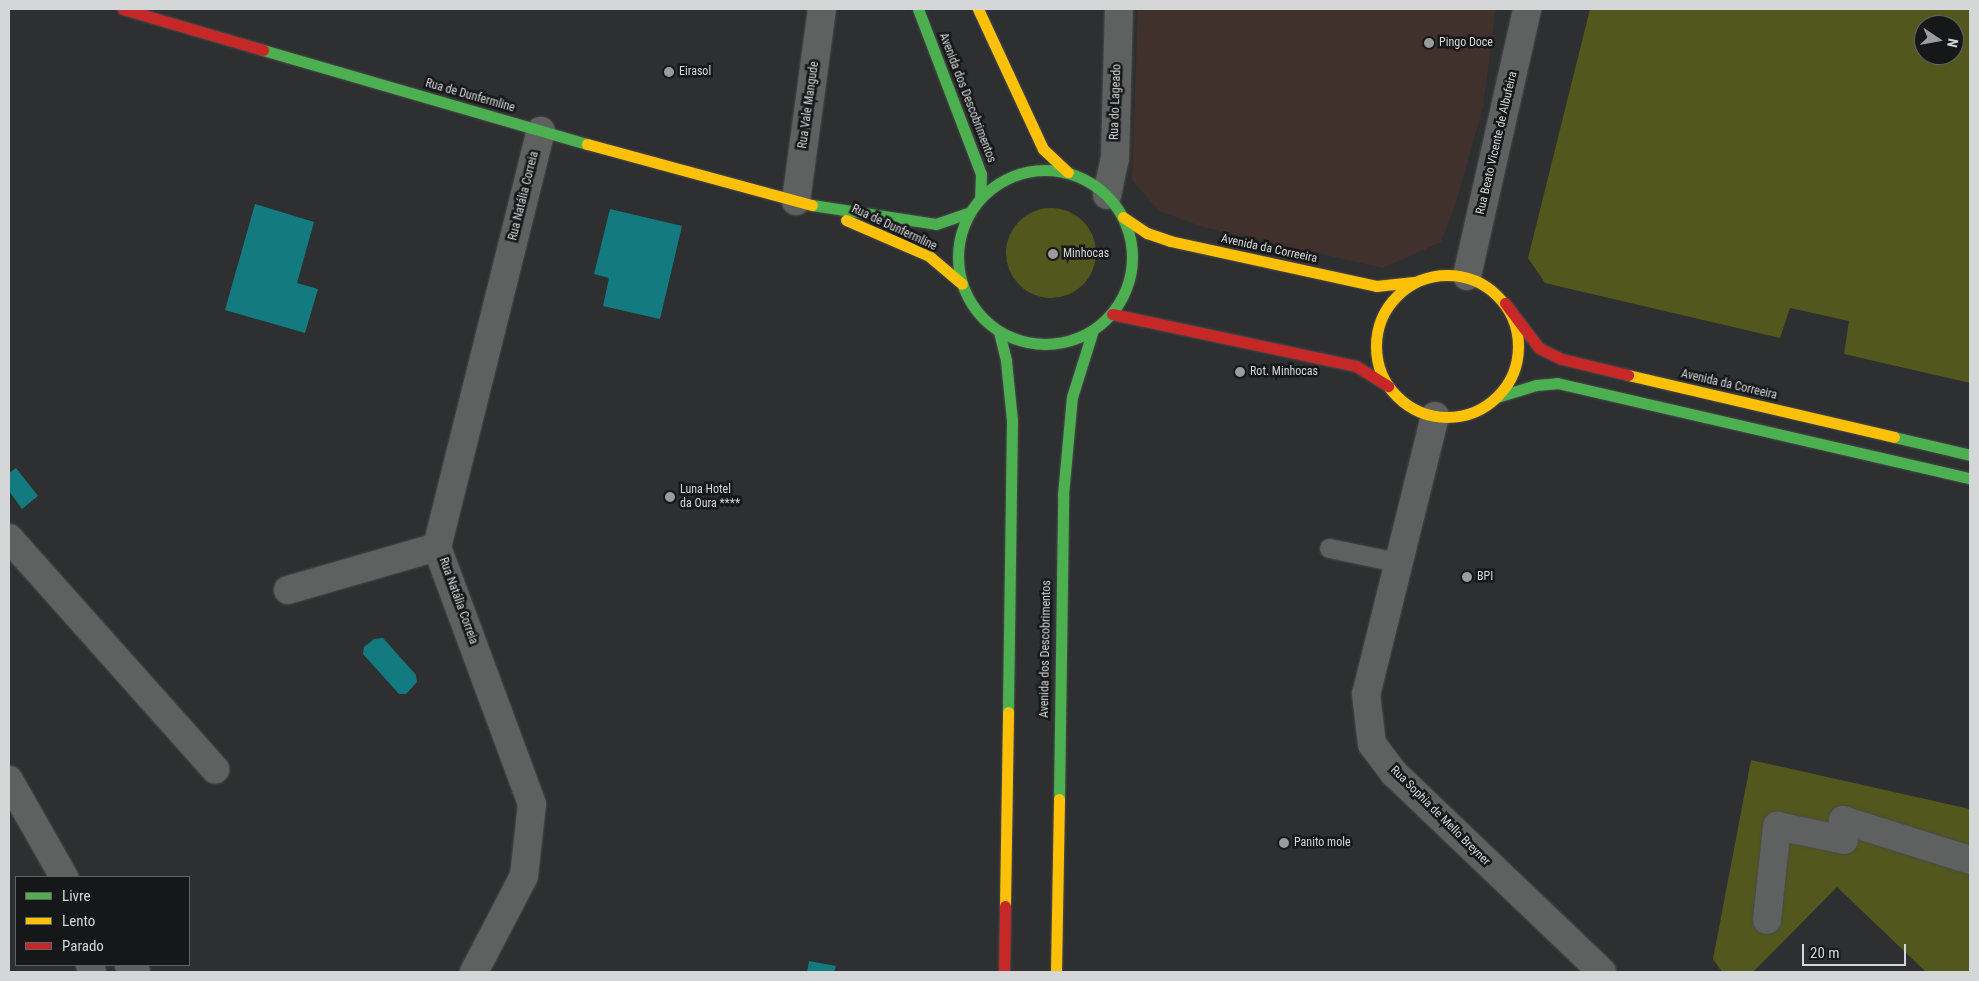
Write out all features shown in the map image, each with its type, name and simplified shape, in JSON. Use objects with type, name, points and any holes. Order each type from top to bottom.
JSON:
[{"type":"main road","name":"Rua de Dunfermline","points":[[123,9],[541,131],[803,203],[936,224],[970,212]]},
{"type":"main road","name":"Avenida dos Descobrimentos","points":[[918,9],[966,130],[980,174],[980,198]]},
{"type":"main road","points":[[978,9],[1027,120],[1043,149],[1068,172]]},
{"type":"main road","points":[[1044,170],[1068,172],[1089,181],[1107,195],[1123,217],[1131,241],[1132,267],[1125,292],[1112,314],[1093,330],[1071,341],[1046,345],[1022,342],[999,332],[983,320],[962,284],[958,251],[960,235],[970,212],[980,198],[998,183],[1020,173],[1044,170]]},
{"type":"main road","name":"Rua de Dunfermline","points":[[803,203],[929,256],[962,284]]},
{"type":"main road","name":"Avenida da Correeira","points":[[1123,217],[1154,236],[1225,253],[1376,286],[1414,282]]},
{"type":"main road","points":[[1388,386],[1376,356],[1376,335],[1384,312],[1400,292],[1414,282],[1434,275],[1467,276],[1487,286],[1505,303],[1517,330],[1518,354],[1508,382],[1496,397]]},
{"type":"main road","name":"Avenida da Correeira","points":[[1505,303],[1540,348],[1562,359],[1970,455]]},
{"type":"main road","points":[[1112,314],[1356,366],[1388,386],[1409,406],[1435,416],[1470,413],[1496,397],[1536,385],[1557,383],[1970,478]]},
{"type":"main road","name":"Avenida dos Descobrimentos","points":[[1056,972],[1063,495],[1072,397],[1093,330]]},
{"type":"main road","points":[[999,332],[1006,361],[1012,420],[1004,972]]},
{"type":"street","name":"Rua Vale Mangude","points":[[803,203],[822,9]]},
{"type":"street","name":"Rua do Lageado","points":[[1107,195],[1115,158],[1120,9]]},
{"type":"street","name":"Rua Beato Vicente de Albufeira","points":[[1467,276],[1527,9]]},
{"type":"street","name":"Rua Natália Correia","points":[[474,972],[524,876],[532,804],[437,547],[541,131]]},
{"type":"street","name":"Rua Sophia de Mello Breyner","points":[[1435,416],[1397,562],[1366,694],[1372,744],[1394,774],[1602,972]]},
{"type":"street","points":[[9,538],[215,769]]},
{"type":"street","points":[[288,590],[437,547]]},
{"type":"street","points":[[9,780],[63,876]]},
{"type":"street","points":[[1767,920],[1777,826],[1844,840],[1843,820],[1970,860]]},
{"type":"lane","points":[[1330,548],[1397,562]]},
{"type":"shaded area","points":[[1138,9],[1496,9],[1483,107],[1456,203],[1441,242],[1383,268],[1203,227],[1159,211],[1132,180]]},
{"type":"green space","points":[[1590,9],[1970,9],[1970,383],[1844,354],[1849,321],[1790,308],[1780,338],[1545,283],[1528,258]]},
{"type":"green space","points":[[1051,208],[1068,212],[1083,221],[1092,236],[1096,253],[1092,270],[1083,285],[1068,294],[1051,298],[1034,294],[1019,285],[1010,270],[1006,253],[1010,236],[1019,221],[1034,212]]},
{"type":"green space","points":[[1751,760],[1970,809],[1970,972],[1926,972],[1837,887],[1753,972],[1722,972],[1713,959]]},
{"type":"water","points":[[255,204],[314,222],[297,283],[318,289],[305,333],[225,310]]},
{"type":"water","points":[[610,209],[682,226],[660,319],[603,306],[609,278],[594,274]]},
{"type":"water","points":[[16,468],[38,496],[22,509],[9,491],[9,473]]},
{"type":"water","points":[[383,638],[416,675],[417,682],[406,694],[399,694],[363,654],[364,647],[374,639]]},
{"type":"water","points":[[809,961],[836,966],[834,972],[807,972]]},
{"type":"traffic: fast","points":[[918,9],[981,174],[980,198]]},
{"type":"traffic: fast","points":[[263,50],[587,144]]},
{"type":"traffic: fast","points":[[1036,170],[1054,170],[1086,180],[1112,202],[1122,216],[1128,232],[1132,257],[1132,266],[1122,298],[1100,324],[1086,334],[1070,340],[1054,344],[1036,344],[1004,334],[978,312],[968,298],[962,282],[958,266],[958,248],[968,216],[990,190],[1004,180],[1020,174],[1036,170]]},
{"type":"traffic: fast","points":[[812,205],[936,224],[970,212]]},
{"type":"traffic: fast","points":[[1059,799],[1063,495],[1072,397],[1093,330]]},
{"type":"traffic: fast","points":[[999,332],[1006,361],[1012,420],[1008,712]]},
{"type":"traffic: fast","points":[[1497,397],[1536,385],[1557,383],[1970,478]]},
{"type":"traffic: fast","points":[[1894,437],[1970,455]]},
{"type":"traffic: slow","points":[[978,9],[1043,149],[1068,172]]},
{"type":"traffic: slow","points":[[587,144],[812,205]]},
{"type":"traffic: slow","points":[[1123,217],[1147,233],[1170,241],[1376,286],[1414,282]]},
{"type":"traffic: slow","points":[[846,220],[929,256],[962,284]]},
{"type":"traffic: slow","points":[[1447,275],[1461,276],[1474,280],[1497,296],[1513,319],[1517,332],[1518,346],[1517,360],[1513,373],[1497,396],[1474,412],[1461,416],[1447,417],[1433,416],[1420,412],[1397,396],[1381,373],[1377,360],[1376,346],[1377,332],[1381,319],[1397,296],[1420,280],[1433,276],[1447,275]]},
{"type":"traffic: slow","points":[[1628,375],[1894,437]]},
{"type":"traffic: slow","points":[[1005,906],[1008,712]]},
{"type":"traffic: slow","points":[[1056,972],[1059,799]]},
{"type":"traffic: jam","points":[[123,9],[263,50]]},
{"type":"traffic: jam","points":[[1505,303],[1539,348],[1562,359],[1628,375]]},
{"type":"traffic: jam","points":[[1112,314],[1356,366],[1388,386]]},
{"type":"traffic: jam","points":[[1004,972],[1005,906]]},
{"type":"place","name":"Pingo Doce","points":[[1429,43]]},
{"type":"place","name":"Eirasol","points":[[669,72]]},
{"type":"place","name":"Minhocas","points":[[1053,254]]},
{"type":"place","name":"Rot. Minhocas","points":[[1240,372]]},
{"type":"place","name":"Luna Hotel da Oura ****","points":[[670,497]]},
{"type":"place","name":"BPI","points":[[1467,577]]},
{"type":"place","name":"Panito mole","points":[[1284,843]]}]
